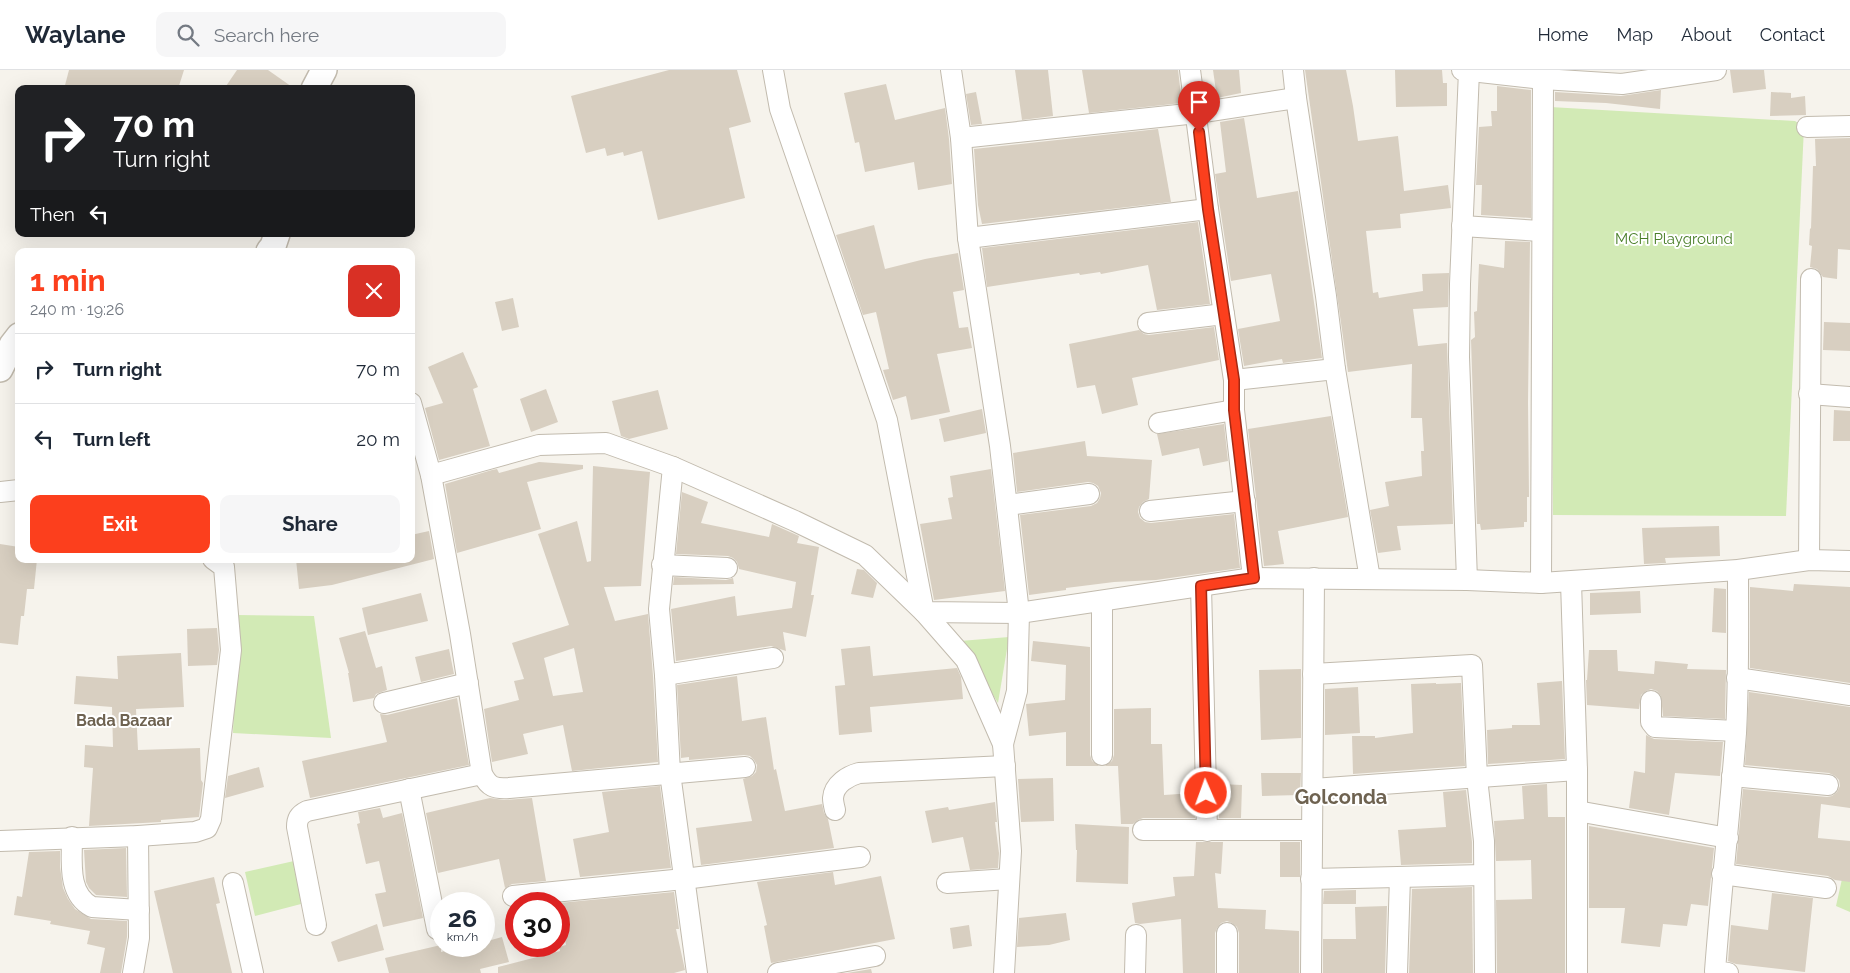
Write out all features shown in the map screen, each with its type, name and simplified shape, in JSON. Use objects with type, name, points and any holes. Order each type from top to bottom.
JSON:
[{"type":"street","points":[[316,85],[324,70]]},
{"type":"street","points":[[773,70],[780,108],[887,420],[924,612]]},
{"type":"street","points":[[951,70],[960,138],[968,238],[1000,446],[1019,614],[1017,691],[1003,744]]},
{"type":"street","points":[[1190,70],[1208,209],[1234,380],[1234,410],[1254,578]]},
{"type":"street","points":[[1293,70],[1335,369],[1370,579]]},
{"type":"street","points":[[1468,580],[1459,357],[1466,70],[1543,79],[1622,84],[1716,70]]},
{"type":"street","points":[[1541,583],[1543,79]]},
{"type":"street","points":[[960,138],[1197,113],[1296,98]]},
{"type":"street","points":[[1807,127],[1850,126]]},
{"type":"street","points":[[968,238],[1208,209]]},
{"type":"street","points":[[1462,226],[1541,231]]},
{"type":"street","points":[[1809,560],[1811,278]]},
{"type":"street","points":[[1148,323],[1224,314]]},
{"type":"street","points":[[1,364],[15,342]]},
{"type":"street","points":[[1234,380],[1335,369]]},
{"type":"street","points":[[1809,394],[1850,397]]},
{"type":"street","points":[[1159,423],[1234,410]]},
{"type":"street","points":[[415,417],[431,475],[468,683],[482,774],[488,785],[500,789],[744,767]]},
{"type":"street","points":[[431,475],[539,445],[606,443],[673,467],[795,521],[865,556],[924,612],[966,660],[1003,744],[1010,850],[1004,973]]},
{"type":"street","points":[[673,467],[659,609],[670,773],[697,973]]},
{"type":"street","points":[[0,492],[15,490]]},
{"type":"street","points":[[1007,505],[1088,494]]},
{"type":"street","points":[[1150,511],[1246,501]]},
{"type":"street","points":[[924,612],[1019,614],[1254,578],[1468,580],[1541,583],[1738,570],[1809,560],[1850,561]]},
{"type":"street","points":[[0,841],[138,836],[195,832],[207,828],[211,819],[231,650],[224,568],[218,563]]},
{"type":"street","points":[[662,565],[727,568]]},
{"type":"street","points":[[1728,973],[1714,971],[1722,874],[1728,838],[1736,731],[1738,570]]},
{"type":"street","points":[[1311,973],[1314,578]]},
{"type":"street","points":[[1571,582],[1577,770],[1577,973]]},
{"type":"street","points":[[1201,586],[1207,831]]},
{"type":"street","points":[[1102,601],[1102,755]]},
{"type":"street","points":[[664,675],[773,658]]},
{"type":"street","points":[[1313,674],[1472,665],[1477,778],[1484,841],[1484,973]]},
{"type":"street","points":[[1737,678],[1850,695]]},
{"type":"street","points":[[384,703],[468,683]]},
{"type":"street","points":[[1651,701],[1651,722],[1655,727],[1736,731]]},
{"type":"street","points":[[835,810],[833,798],[837,786],[852,775],[859,773],[1005,766]]},
{"type":"street","points":[[1312,789],[1577,770]]},
{"type":"street","points":[[316,925],[297,820],[306,812],[482,774]]},
{"type":"street","points":[[1732,776],[1828,785]]},
{"type":"street","points":[[409,789],[430,894]]},
{"type":"street","points":[[1577,812],[1728,838]]},
{"type":"street","points":[[1142,830],[1312,830]]},
{"type":"street","points":[[133,973],[139,938],[138,836]]},
{"type":"street","points":[[72,837],[72,874],[79,896],[86,904],[92,907],[139,910]]},
{"type":"street","points":[[553,892],[684,879],[860,857]]},
{"type":"street","points":[[1722,874],[1826,888]]},
{"type":"street","points":[[1311,879],[1484,875]]},
{"type":"street","points":[[1397,973],[1400,877]]},
{"type":"street","points":[[947,883],[1009,879]]},
{"type":"street","points":[[233,883],[253,973]]},
{"type":"street","points":[[1226,933],[1227,973]]},
{"type":"street","points":[[1135,973],[1136,935]]},
{"type":"street","points":[[778,973],[875,956]]},
{"type":"green space","name":"MCH Playground","points":[[1550,107],[1795,121],[1804,127],[1786,516],[1553,515]]},
{"type":"green space","points":[[237,615],[314,616],[331,738],[233,733]]},
{"type":"green space","points":[[1009,637],[998,703],[960,641]]},
{"type":"green space","points":[[1850,843],[1850,912],[1836,906]]},
{"type":"green space","points":[[294,861],[301,904],[255,916],[245,872]]},
{"type":"building","points":[[69,70],[184,70],[179,85],[65,85]]},
{"type":"building","points":[[237,70],[268,70],[289,85],[227,85]]},
{"type":"building","points":[[669,70],[737,70],[751,122],[729,128],[745,198],[658,220],[642,151],[624,156],[623,152],[607,156],[605,148],[586,153],[571,96]]},
{"type":"building","points":[[1015,70],[1048,70],[1053,116],[1022,120]]},
{"type":"building","points":[[1082,70],[1178,70],[1182,103],[1089,113]]},
{"type":"building","points":[[1213,70],[1239,70],[1241,93],[1217,98]]},
{"type":"building","points":[[1305,70],[1346,70],[1358,141],[1398,136],[1404,191],[1448,185],[1451,208],[1400,214],[1401,228],[1366,231],[1373,293],[1378,292],[1379,298],[1423,291],[1422,274],[1449,273],[1448,307],[1413,309],[1418,346],[1447,343],[1453,524],[1397,526],[1401,550],[1378,553],[1370,510],[1389,506],[1385,482],[1422,476],[1421,451],[1424,451],[1422,418],[1411,418],[1412,364],[1348,372]]},
{"type":"building","points":[[1395,70],[1442,70],[1443,83],[1447,83],[1447,106],[1396,107]]},
{"type":"building","points":[[1730,70],[1764,70],[1766,89],[1733,93]]},
{"type":"building","points":[[886,84],[895,120],[945,108],[952,184],[918,190],[914,162],[865,172],[859,142],[855,143],[844,93]]},
{"type":"building","points":[[1497,86],[1531,90],[1531,218],[1481,215],[1482,185],[1476,185],[1479,127],[1492,126],[1491,111],[1497,111]]},
{"type":"building","points":[[1661,90],[1660,109],[1606,103],[1555,101],[1555,92],[1621,96]]},
{"type":"building","points":[[976,92],[982,124],[971,125],[966,94]]},
{"type":"building","points":[[1771,92],[1791,93],[1791,98],[1805,96],[1806,115],[1770,116]]},
{"type":"building","points":[[1244,118],[1257,198],[1298,191],[1322,358],[1283,363],[1282,359],[1244,366],[1238,329],[1280,321],[1271,274],[1231,281],[1215,174],[1226,172],[1220,122]]},
{"type":"building","points":[[1158,129],[1171,202],[982,224],[978,205],[974,149]]},
{"type":"building","points":[[1850,138],[1850,250],[1838,249],[1837,279],[1823,277],[1817,269],[1810,267],[1812,246],[1809,245],[1813,166],[1816,166],[1815,139]]},
{"type":"building","points":[[1198,222],[1210,304],[1157,310],[1148,265],[1101,274],[1100,272],[1080,275],[1079,273],[987,287],[982,248]]},
{"type":"building","points":[[874,225],[885,269],[958,253],[964,290],[953,292],[959,328],[968,327],[972,348],[937,354],[950,412],[911,420],[906,396],[893,400],[883,370],[889,369],[876,312],[863,315],[836,235]]},
{"type":"building","points":[[1505,241],[1530,242],[1529,497],[1527,497],[1527,522],[1524,522],[1524,527],[1481,530],[1480,524],[1477,524],[1471,340],[1475,337],[1474,312],[1477,311],[1479,264],[1504,268]]},
{"type":"building","points":[[513,298],[519,327],[502,331],[495,302]]},
{"type":"building","points":[[1824,322],[1850,323],[1850,351],[1823,350]]},
{"type":"building","points":[[1214,327],[1219,360],[1132,378],[1138,405],[1102,414],[1095,385],[1077,388],[1069,344],[1139,330],[1149,335]]},
{"type":"building","points":[[463,352],[478,387],[473,389],[490,446],[439,460],[425,408],[443,403],[428,367]]},
{"type":"building","points":[[546,389],[558,422],[531,432],[520,399]]},
{"type":"building","points":[[658,390],[668,429],[629,439],[621,436],[612,401]]},
{"type":"building","points":[[982,409],[986,433],[944,442],[939,419]]},
{"type":"building","points":[[1834,410],[1850,411],[1850,441],[1833,441]]},
{"type":"building","points":[[1331,416],[1348,517],[1278,531],[1284,564],[1264,566],[1248,429]]},
{"type":"building","points":[[1224,424],[1228,461],[1203,466],[1199,448],[1162,456],[1157,434]]},
{"type":"building","points":[[1085,441],[1087,456],[1152,460],[1149,499],[1143,502],[1138,512],[1140,518],[1145,522],[1151,523],[1234,514],[1240,568],[1156,580],[1114,582],[1066,588],[1066,590],[1029,595],[1020,515],[1091,506],[1097,503],[1101,493],[1098,486],[1088,482],[1017,492],[1013,453]]},
{"type":"building","points":[[539,462],[583,465],[583,469],[527,482],[541,529],[457,553],[445,484],[492,470],[497,469],[499,473]]},
{"type":"building","points":[[593,466],[650,472],[641,586],[604,587],[615,621],[648,614],[658,762],[572,771],[563,725],[523,734],[528,754],[492,762],[484,709],[519,700],[514,681],[524,679],[512,643],[569,625],[538,534],[577,521],[587,562],[591,561]],"holes":[[[574,648],[583,692],[553,696],[544,658]]]},
{"type":"building","points":[[991,469],[1005,591],[934,600],[920,524],[952,519],[948,498],[953,497],[950,476]]},
{"type":"building","points":[[682,492],[708,502],[701,523],[769,537],[772,524],[799,536],[797,543],[819,547],[811,595],[814,595],[806,637],[783,632],[786,651],[771,646],[676,661],[671,609],[735,596],[737,616],[792,608],[796,582],[739,569],[737,562],[728,556],[676,554]]},
{"type":"building","points":[[1719,526],[1720,556],[1665,558],[1666,563],[1644,564],[1642,528]]},
{"type":"building","points":[[429,531],[434,559],[332,585],[299,589],[296,563],[415,563],[415,534]]},
{"type":"building","points":[[0,544],[15,546],[15,563],[37,563],[34,589],[27,589],[24,616],[21,616],[18,645],[0,643]]},
{"type":"building","points":[[857,569],[864,570],[877,583],[873,598],[851,594]]},
{"type":"building","points":[[674,577],[726,580],[733,578],[734,584],[673,585]]},
{"type":"building","points":[[1794,584],[1850,587],[1850,683],[1750,668],[1750,587],[1793,591]]},
{"type":"building","points":[[1714,588],[1726,589],[1726,633],[1712,632]]},
{"type":"building","points":[[1640,591],[1641,613],[1590,615],[1590,593]]},
{"type":"building","points":[[421,593],[428,621],[368,635],[362,608]]},
{"type":"building","points":[[217,628],[219,650],[217,665],[188,666],[187,629]]},
{"type":"building","points":[[365,631],[376,668],[382,666],[387,690],[376,694],[374,698],[353,702],[349,673],[339,638]]},
{"type":"building","points":[[1033,641],[1090,647],[1090,755],[1092,761],[1099,766],[1066,766],[1066,732],[1029,736],[1026,704],[1065,700],[1066,665],[1031,661]]},
{"type":"building","points":[[870,646],[873,676],[957,668],[961,677],[963,699],[870,707],[872,732],[839,735],[835,686],[845,685],[841,649]]},
{"type":"building","points":[[449,649],[454,674],[421,682],[415,657]]},
{"type":"building","points":[[1589,650],[1617,650],[1618,671],[1654,674],[1655,661],[1688,664],[1687,669],[1726,670],[1725,719],[1663,716],[1661,696],[1657,691],[1651,689],[1641,695],[1639,709],[1587,705],[1586,680]]},
{"type":"building","points":[[181,653],[184,707],[136,709],[138,750],[200,748],[201,780],[203,783],[199,817],[161,820],[161,822],[89,826],[93,768],[84,767],[85,745],[113,747],[112,707],[74,704],[76,676],[118,679],[117,656]]},
{"type":"building","points":[[1301,669],[1301,738],[1261,740],[1259,670]]},
{"type":"building","points":[[737,676],[742,721],[766,717],[774,770],[776,769],[785,811],[822,804],[828,819],[834,848],[701,865],[696,828],[752,821],[743,779],[752,776],[756,772],[757,765],[750,756],[744,755],[689,760],[689,757],[681,758],[677,685]]},
{"type":"building","points":[[1562,681],[1565,759],[1488,764],[1487,730],[1512,728],[1512,725],[1540,725],[1537,683]]},
{"type":"building","points":[[1461,683],[1465,766],[1353,774],[1352,736],[1375,736],[1375,738],[1413,733],[1411,684]]},
{"type":"building","points":[[1358,687],[1360,733],[1325,735],[1325,689]]},
{"type":"building","points":[[1749,692],[1850,707],[1850,808],[1821,804],[1818,838],[1850,841],[1850,882],[1835,880],[1828,876],[1736,864],[1743,789],[1827,797],[1837,792],[1840,786],[1839,780],[1829,773],[1745,765]]},
{"type":"building","points":[[457,698],[469,765],[310,798],[302,761],[387,742],[380,714],[387,715]]},
{"type":"building","points":[[1151,708],[1151,744],[1162,744],[1164,795],[1194,793],[1195,818],[1143,818],[1133,824],[1121,824],[1118,766],[1105,766],[1112,761],[1114,755],[1114,709]]},
{"type":"building","points":[[1646,735],[1654,739],[1723,742],[1720,776],[1675,773],[1669,815],[1629,808],[1634,771],[1645,773]]},
{"type":"building","points":[[259,767],[264,787],[225,798],[228,776]]},
{"type":"building","points":[[1261,773],[1301,773],[1300,795],[1262,796]]},
{"type":"building","points":[[1053,778],[1054,821],[1021,822],[1018,779]]},
{"type":"building","points":[[1218,784],[1242,785],[1241,818],[1219,818]]},
{"type":"building","points":[[1547,784],[1548,817],[1565,817],[1565,973],[1497,973],[1496,900],[1532,899],[1531,860],[1496,861],[1494,821],[1524,819],[1522,786]]},
{"type":"building","points":[[660,786],[671,868],[580,877],[573,839],[609,832],[602,792]]},
{"type":"building","points":[[1466,790],[1472,842],[1472,863],[1401,865],[1398,830],[1446,827],[1443,792]]},
{"type":"building","points":[[490,798],[504,800],[532,798],[546,881],[512,884],[505,888],[499,859],[438,873],[426,813]]},
{"type":"building","points":[[995,802],[997,822],[995,822],[999,853],[998,868],[970,870],[963,837],[932,843],[925,811],[948,807],[949,810]]},
{"type":"building","points":[[380,808],[383,818],[402,813],[423,918],[383,927],[375,894],[386,892],[379,861],[366,864],[357,824],[360,823],[358,812]]},
{"type":"building","points":[[1075,824],[1129,827],[1128,884],[1076,882],[1077,850]]},
{"type":"building","points":[[1589,826],[1714,848],[1708,906],[1691,904],[1687,926],[1663,924],[1660,947],[1621,943],[1625,908],[1589,908]]},
{"type":"building","points":[[1196,842],[1223,842],[1221,874],[1215,873],[1218,908],[1266,910],[1265,929],[1299,931],[1299,973],[1239,973],[1239,933],[1237,927],[1227,921],[1221,923],[1215,933],[1215,973],[1183,973],[1181,919],[1135,923],[1132,903],[1175,896],[1173,877],[1194,876]]},
{"type":"building","points":[[1280,842],[1300,842],[1300,877],[1280,877]]},
{"type":"building","points":[[126,848],[127,897],[96,895],[86,882],[84,850]]},
{"type":"building","points":[[60,851],[63,888],[75,909],[91,919],[127,921],[127,937],[121,973],[100,973],[105,948],[87,944],[90,931],[50,924],[51,921],[14,915],[17,896],[22,897],[29,852]]},
{"type":"building","points":[[833,872],[835,885],[881,876],[895,939],[771,963],[764,926],[767,925],[757,882]]},
{"type":"building","points":[[214,877],[220,903],[216,904],[232,973],[173,973],[154,891]]},
{"type":"building","points":[[1472,887],[1473,973],[1409,973],[1412,889]]},
{"type":"building","points":[[1356,890],[1356,904],[1323,904],[1324,891]]},
{"type":"building","points":[[674,892],[679,929],[676,929],[685,970],[674,973],[498,973],[498,967],[537,957],[570,957],[570,902]]},
{"type":"building","points":[[1772,893],[1813,898],[1805,972],[1736,964],[1728,961],[1731,925],[1768,930]]},
{"type":"building","points":[[1387,906],[1385,973],[1323,973],[1323,939],[1356,939],[1355,907]]},
{"type":"building","points":[[1066,913],[1070,940],[1049,945],[1017,947],[1019,918]]},
{"type":"building","points":[[377,924],[384,950],[338,962],[331,942]]},
{"type":"building","points":[[969,925],[972,946],[953,949],[950,928]]},
{"type":"building","points":[[502,937],[505,957],[508,957],[509,962],[480,969],[481,973],[389,973],[385,958],[430,948],[430,957],[495,957],[495,939]]},
{"type":"building","points":[[871,969],[872,973],[847,973]]},
{"type":"district","name":"Bada Bazaar","points":[[124,720]]},
{"type":"district","name":"Golconda","points":[[1341,797]]},
{"type":"route","points":[[1199,132],[1208,209],[1234,380],[1234,410],[1254,578],[1201,586],[1206,793]]}]
